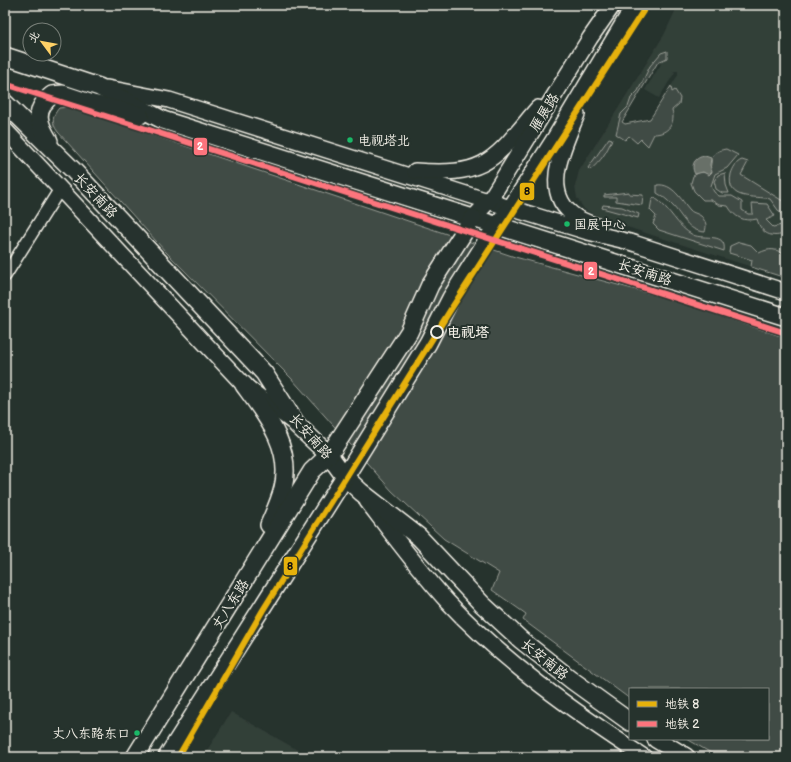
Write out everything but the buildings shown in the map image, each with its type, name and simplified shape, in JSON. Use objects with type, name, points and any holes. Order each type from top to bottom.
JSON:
[{"type":"main road","name":"雁展路","points":[[473,218],[489,201],[568,73],[613,5]]},
{"type":"main road","name":"雁展路","points":[[497,225],[510,208],[634,5]]},
{"type":"main road","name":"长安南路","points":[[5,56],[97,86],[163,120],[786,317]]},
{"type":"main road","points":[[594,71],[559,162],[556,181],[559,196],[572,215],[630,242]]},
{"type":"main road","points":[[388,169],[443,174],[464,171],[484,164],[503,148],[568,73]]},
{"type":"main road","points":[[97,86],[169,100],[510,208],[588,232],[630,242],[786,292]]},
{"type":"main road","points":[[57,154],[42,129],[38,116],[44,103],[52,95],[63,94],[93,104],[163,120]]},
{"type":"main road","name":"长安南路","points":[[5,102],[57,154],[264,373],[297,425],[329,455],[345,477],[361,492],[418,537],[482,604],[521,640],[572,681],[629,721]]},
{"type":"main road","points":[[5,130],[244,385],[274,428],[283,458],[284,477],[281,495],[249,573]]},
{"type":"main road","name":"丈八东路","points":[[135,757],[312,471],[329,455],[409,332],[430,285],[473,218]]},
{"type":"main road","name":"丈八东路","points":[[167,757],[428,344],[451,298],[497,225]]},
{"type":"main road","points":[[244,385],[297,425]]},
{"type":"main road","points":[[361,492],[404,550],[446,600],[480,633],[535,681],[563,703],[644,757]]},
{"type":"main road","points":[[658,740],[686,757]]},
{"type":"street","points":[[5,276],[60,188]]},
{"type":"shaded area","points":[[678,5],[786,5],[786,278],[599,218],[584,209],[577,198],[575,186],[579,171],[664,35]],"holes":[[[658,63],[661,64],[645,90],[659,98],[675,72],[673,71],[678,71],[678,75],[650,119],[623,124],[622,121]]]},
{"type":"shaded area","points":[[667,51],[667,58],[658,62],[622,122],[625,124],[650,119],[671,86],[672,92],[675,90],[680,98],[679,104],[672,110],[672,123],[667,130],[659,134],[654,134],[648,146],[641,139],[637,143],[629,136],[625,140],[616,134],[621,114],[628,107],[631,98],[638,91],[650,66],[661,53]]},
{"type":"shaded area","points":[[69,107],[515,257],[673,300],[786,338],[786,757],[718,757],[689,740],[769,740],[769,688],[629,688],[629,698],[523,620],[526,614],[492,590],[499,573],[444,539],[392,491],[291,378],[165,251],[58,132],[54,126],[53,120],[59,108]]},
{"type":"shaded area","points":[[609,138],[612,139],[606,152],[590,170],[588,168]]},
{"type":"shaded area","points":[[726,149],[738,155],[727,168],[715,174],[711,186],[714,192],[719,196],[732,196],[742,202],[742,210],[748,214],[753,214],[752,203],[767,204],[775,216],[766,220],[773,227],[782,225],[786,229],[786,233],[781,235],[768,234],[761,228],[757,219],[748,220],[740,218],[734,214],[728,206],[719,205],[711,200],[703,200],[694,191],[691,183],[693,176],[700,172],[708,173],[714,155],[720,150]]},
{"type":"shaded area","points":[[705,156],[711,158],[710,165],[712,172],[709,175],[703,172],[695,174],[693,168],[694,162]]},
{"type":"shaded area","points":[[742,160],[748,162],[741,175],[786,203],[786,221],[770,199],[743,196],[733,189],[730,183],[731,174],[738,162]]},
{"type":"shaded area","points":[[725,173],[726,185],[729,193],[722,193],[716,189],[714,181],[718,175]]},
{"type":"shaded area","points":[[657,185],[663,185],[672,189],[691,211],[701,216],[706,223],[705,232],[694,229],[690,226],[665,198],[657,193]]},
{"type":"shaded area","points":[[629,192],[629,194],[643,195],[642,205],[616,201],[616,197],[604,197],[604,195]]},
{"type":"shaded area","points":[[655,198],[661,202],[687,232],[693,235],[714,238],[722,241],[724,251],[659,230],[653,224],[656,216],[650,210],[652,199]]},
{"type":"shaded area","points":[[603,205],[622,207],[639,214],[638,218],[602,208]]},
{"type":"shaded area","points":[[739,242],[751,245],[759,253],[766,250],[776,250],[783,253],[786,256],[786,278],[751,267],[752,260],[729,253],[730,246]]},
{"type":"shaded area","points":[[231,712],[310,757],[203,757]]},
{"type":"metro line","name":"8","points":[[178,757],[263,610],[451,309],[647,5]]},
{"type":"metro line","name":"2","points":[[5,84],[786,333]]},
{"type":"place","name":"电视塔北","points":[[350,140]]},
{"type":"place","name":"国展中心","points":[[567,224]]},
{"type":"place","name":"电视塔","points":[[437,332]]},
{"type":"place","name":"丈八东路东口","points":[[137,733]]}]
